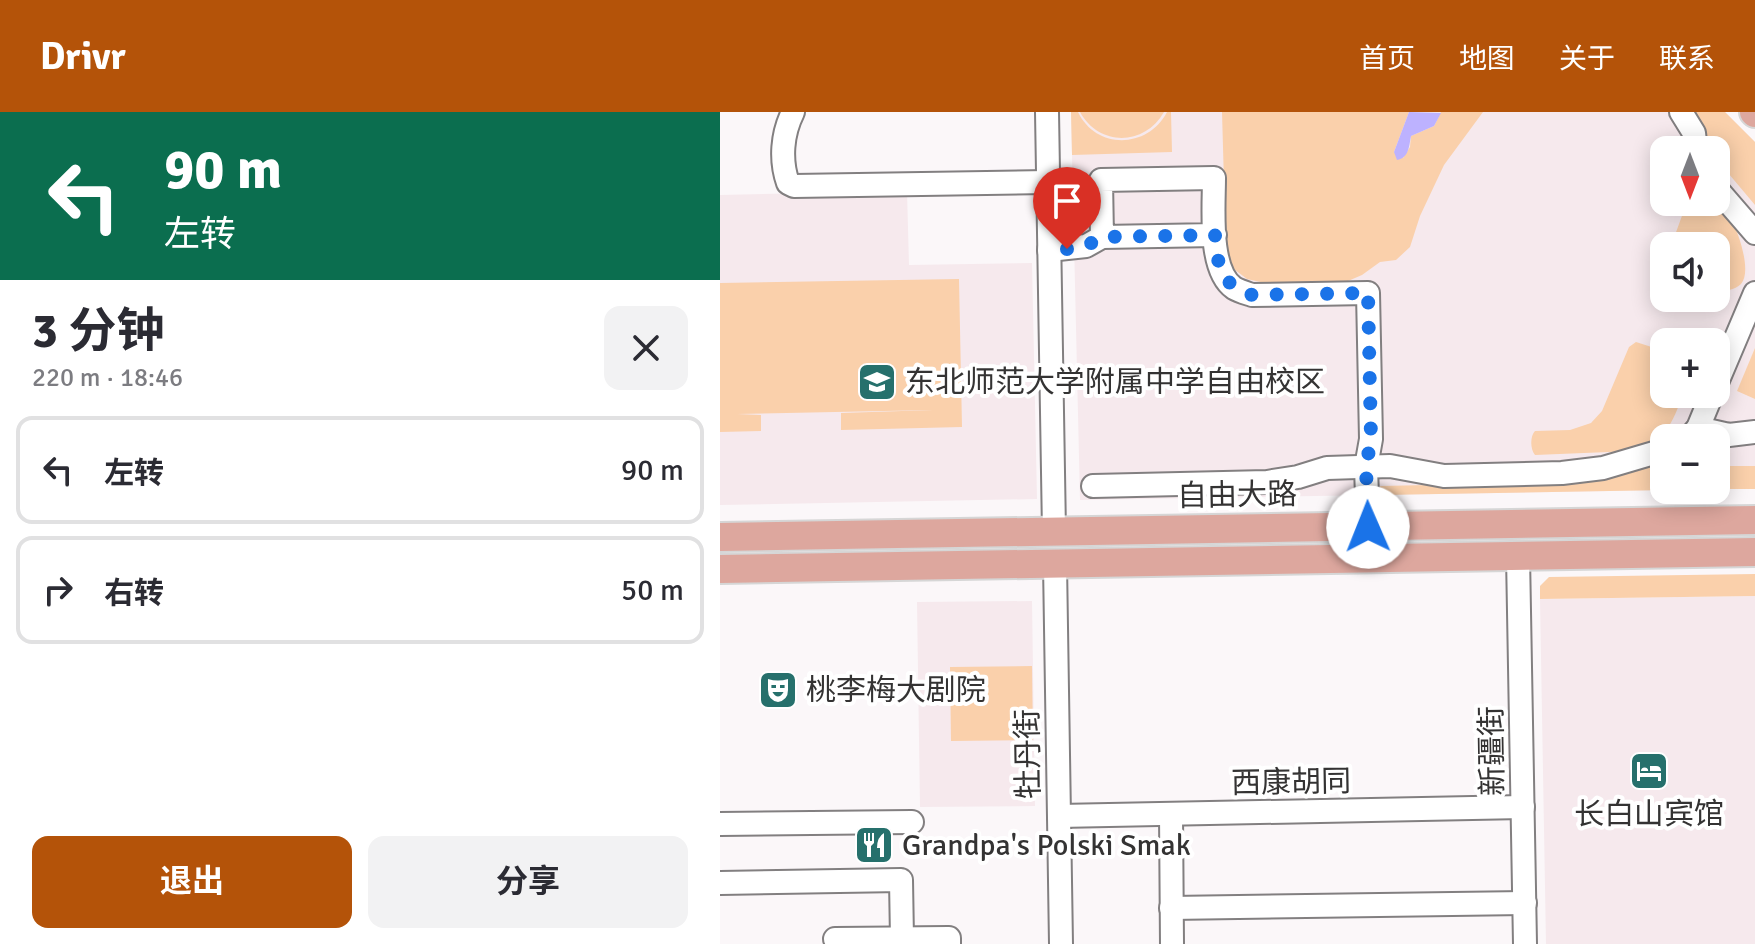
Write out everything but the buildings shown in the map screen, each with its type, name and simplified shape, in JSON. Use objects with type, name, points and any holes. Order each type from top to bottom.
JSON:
[{"type":"main road","name":"自由大路","points":[[720,537],[1755,520]]},
{"type":"main road","points":[[720,569],[1755,552]]},
{"type":"street","points":[[793,112],[783,139],[785,175],[788,183],[794,186],[1048,182]]},
{"type":"street","points":[[1047,112],[1054,532]]},
{"type":"street","points":[[1681,112],[1694,136]]},
{"type":"street","points":[[1102,237],[1101,180],[1214,178],[1218,262],[1226,280],[1235,289],[1252,295],[1368,293],[1371,439],[1366,467],[1368,527]]},
{"type":"street","points":[[1730,204],[1755,233]]},
{"type":"street","points":[[1049,250],[1086,246],[1102,237],[1215,235]]},
{"type":"street","points":[[1730,352],[1755,293]]},
{"type":"street","points":[[1730,435],[1755,432]]},
{"type":"street","points":[[1093,486],[1267,482],[1327,468],[1390,466],[1444,476],[1562,473],[1603,468],[1650,454]]},
{"type":"street","name":"新疆街","points":[[1518,556],[1525,944]]},
{"type":"street","name":"牡丹街","points":[[1055,564],[1061,944]]},
{"type":"street","name":"西康胡同","points":[[1059,816],[1523,807]]},
{"type":"street","points":[[1171,814],[1172,944]]},
{"type":"street","points":[[720,824],[912,822]]},
{"type":"street","points":[[720,883],[901,880],[902,939]]},
{"type":"street","points":[[1171,908],[1525,903]]},
{"type":"street","points":[[835,939],[949,938],[949,944]]},
{"type":"shaded area","points":[[1071,112],[1725,112],[1755,142],[1755,489],[1730,489],[1730,424],[1650,424],[1650,490],[1080,500]]},
{"type":"shaded area","points":[[1071,112],[1078,112],[1097,133],[1122,140],[1148,133],[1167,112],[1171,112],[1172,152],[1072,155]]},
{"type":"shaded area","points":[[1080,112],[1164,112],[1146,131],[1122,138],[1098,132]]},
{"type":"shaded area","points":[[1222,112],[1409,112],[1394,152],[1403,158],[1410,147],[1411,136],[1434,126],[1441,112],[1483,112],[1444,165],[1420,216],[1410,247],[1396,260],[1380,262],[1348,281],[1265,283],[1247,279],[1234,269],[1226,254]]},
{"type":"shaded area","points":[[1409,112],[1441,113],[1434,126],[1411,136],[1406,154],[1397,160],[1394,152]]},
{"type":"shaded area","points":[[1692,112],[1725,112],[1755,142],[1755,205],[1730,175],[1730,136],[1707,136]]},
{"type":"shaded area","name":"东北师范大学附属中学自由校区","points":[[907,191],[909,265],[1032,263],[1037,499],[720,505],[720,195]]},
{"type":"shaded area","points":[[1682,216],[1728,216],[1741,243],[1745,262],[1741,284],[1730,290],[1730,232],[1676,232]]},
{"type":"shaded area","points":[[959,279],[962,427],[841,430],[841,413],[933,410],[737,414],[761,415],[761,431],[720,432],[720,283]]},
{"type":"shaded area","points":[[1636,342],[1650,346],[1650,408],[1677,408],[1670,424],[1650,424],[1650,445],[1633,451],[1535,455],[1531,443],[1535,431],[1570,430],[1591,423],[1602,411],[1629,347]]},
{"type":"shaded area","points":[[1755,348],[1755,399],[1737,391]]},
{"type":"shaded area","points":[[1650,464],[1650,490],[1381,495],[1380,486],[1575,482]]},
{"type":"shaded area","points":[[1730,466],[1755,466],[1755,489],[1730,489]]},
{"type":"shaded area","points":[[1755,574],[1755,596],[1540,599],[1540,586],[1549,577]]},
{"type":"shaded area","name":"长白山宾馆","points":[[1755,596],[1755,944],[1546,944],[1540,599]]},
{"type":"shaded area","points":[[1032,601],[1035,806],[920,807],[917,602]]},
{"type":"shaded area","points":[[1032,666],[1033,740],[951,741],[950,667]]},
{"type":"place","name":"东北师范大学附属中学自由校区","points":[[877,382]]},
{"type":"place","name":"桃李梅大剧院","points":[[778,690]]},
{"type":"place","name":"长白山宾馆","points":[[1649,771]]},
{"type":"place","name":"Grandpa's Polski Smak","points":[[874,845]]},
{"type":"route","points":[[1067,249],[1086,246],[1102,237],[1215,235],[1218,262],[1226,280],[1235,289],[1252,295],[1368,293],[1371,439],[1366,467],[1368,527]]}]
